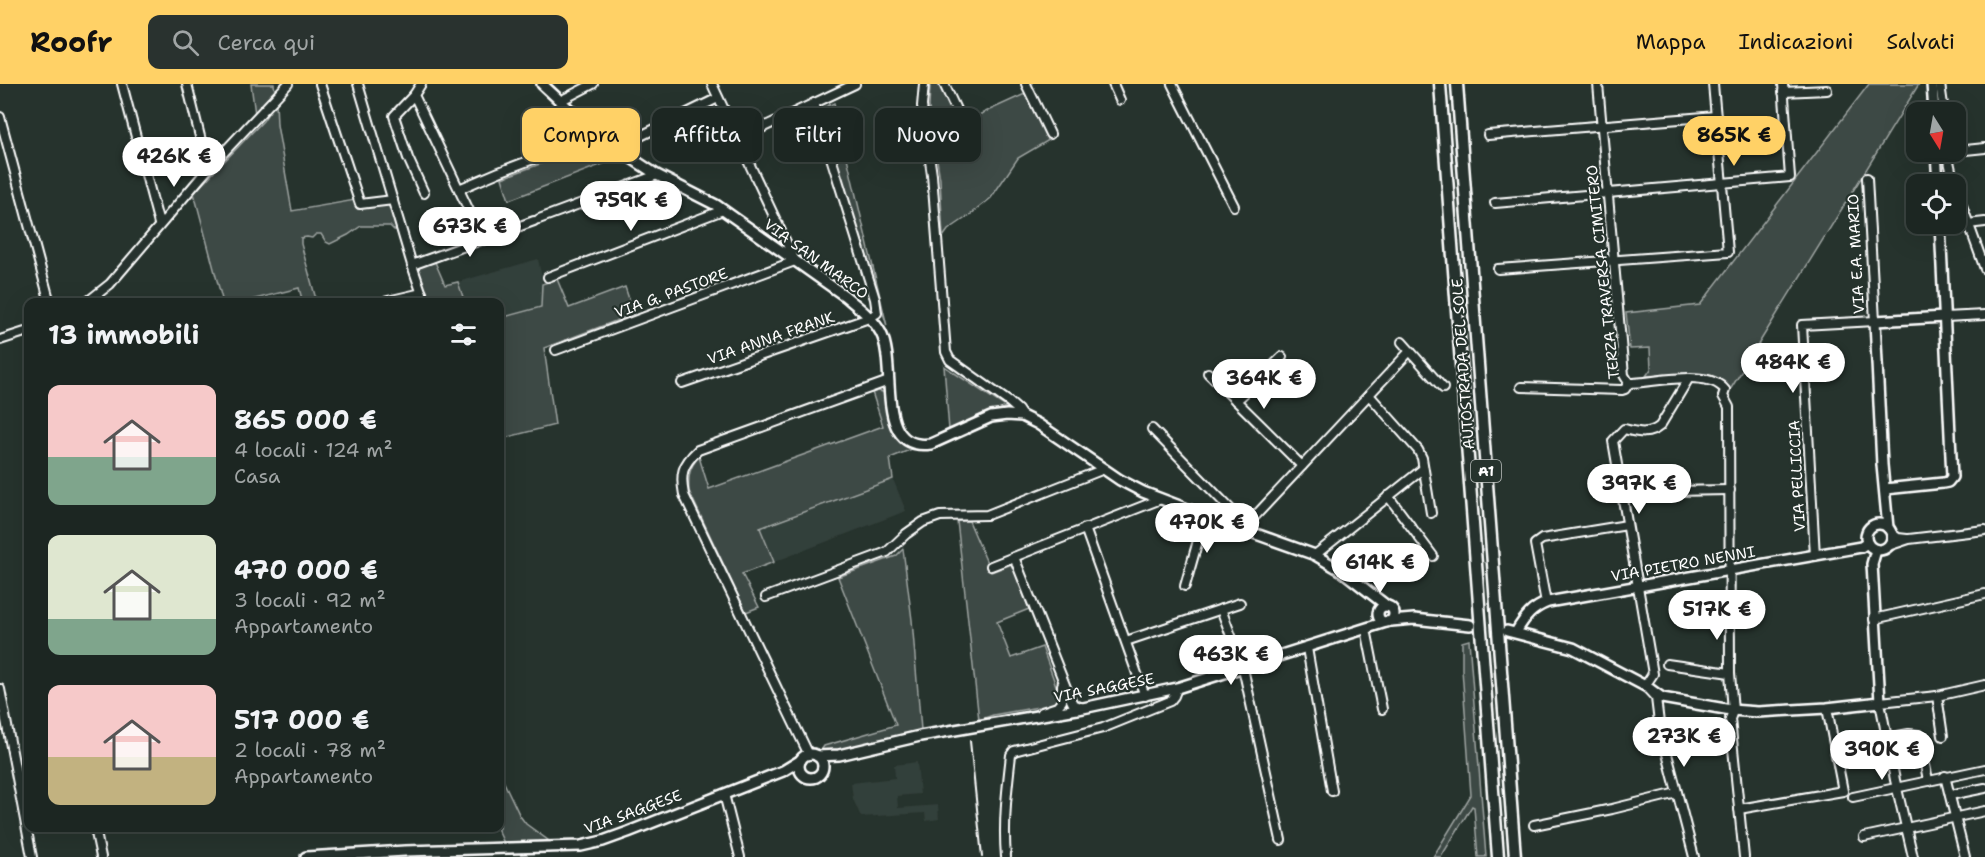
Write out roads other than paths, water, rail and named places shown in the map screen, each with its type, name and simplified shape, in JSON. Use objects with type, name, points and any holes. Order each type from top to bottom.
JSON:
[{"type":"highway","name":"AUTOSTRADA DEL SOLE","points":[[1440,84],[1498,857]]},
{"type":"highway","name":"AUTOSTRADA DEL SOLE","points":[[1457,84],[1515,857]]},
{"type":"main road","name":"VIA SAN MARCO","points":[[542,84],[568,108]]},
{"type":"main road","points":[[1932,84],[1933,102]]},
{"type":"main road","name":"VIA SAN MARCO","points":[[637,162],[723,210],[845,296],[869,318],[881,333],[887,353],[894,423],[903,438],[912,444],[921,446],[931,444],[991,417],[1022,416]]},
{"type":"main road","points":[[1885,489],[1943,483],[1948,482],[1952,477],[1941,234]]},
{"type":"main road","points":[[1875,321],[1945,317]]},
{"type":"main road","name":"VIA E.A. MARIO","points":[[1875,321],[1885,489],[1890,531]]},
{"type":"main road","points":[[1022,416],[1143,492],[1205,516],[1244,527],[1315,555],[1368,590],[1385,614],[1470,625]]},
{"type":"main road","points":[[1876,550],[1867,543],[1866,536],[1887,508]]},
{"type":"main road","points":[[1876,550],[1887,546],[1892,538],[1890,531],[1881,523],[1877,524]]},
{"type":"main road","name":"VIA PIETRO NENNI","points":[[1646,684],[1573,648],[1511,632],[1535,607],[1546,603],[1815,556],[1861,547],[1867,543]]},
{"type":"main road","points":[[1646,684],[1662,698],[1733,711],[1782,712],[1880,702],[1872,564],[1876,550]]},
{"type":"main road","name":"VIA SAGGESE","points":[[809,757],[839,755],[920,736],[1145,696],[1243,668],[1367,628],[1385,614]]},
{"type":"main road","points":[[809,757],[799,766],[804,776],[811,778],[839,755]]},
{"type":"main road","points":[[783,771],[809,757]]},
{"type":"main road","points":[[809,757],[822,766],[820,772]]},
{"type":"main road","points":[[783,771],[801,772]]},
{"type":"main road","name":"VIA SAGGESE","points":[[306,857],[405,851],[581,846],[603,841],[783,771]]},
{"type":"street","points":[[122,84],[159,224]]},
{"type":"street","points":[[186,84],[208,169]]},
{"type":"street","points":[[92,298],[110,284],[159,224],[288,84]]},
{"type":"street","points":[[320,84],[360,204],[393,200]]},
{"type":"street","points":[[358,84],[424,298]]},
{"type":"street","points":[[421,84],[394,116],[408,158],[424,193]]},
{"type":"street","points":[[560,100],[593,84]]},
{"type":"street","points":[[712,84],[723,108]]},
{"type":"street","points":[[762,128],[855,84]]},
{"type":"street","points":[[924,84],[922,106],[932,175],[946,352],[950,360],[1009,402],[1022,416]]},
{"type":"street","points":[[944,84],[955,108]]},
{"type":"street","points":[[1026,84],[1050,134]]},
{"type":"street","points":[[1113,84],[1120,100]]},
{"type":"street","points":[[1172,84],[1234,206]]},
{"type":"street","name":"TERZA TRAVERSA CIMITERO","points":[[1521,387],[1622,390],[1629,383],[1624,375],[1598,84]]},
{"type":"street","points":[[1498,269],[1728,252],[1713,84]]},
{"type":"street","points":[[1940,84],[1943,102]]},
{"type":"street","points":[[1496,203],[1790,177],[1783,88],[1827,90]]},
{"type":"street","points":[[414,95],[483,240]]},
{"type":"street","points":[[640,136],[718,98]]},
{"type":"street","points":[[814,103],[875,299],[877,313],[869,318]]},
{"type":"street","points":[[1488,135],[1716,116]]},
{"type":"street","points":[[0,117],[49,298]]},
{"type":"street","points":[[1966,150],[1985,148]]},
{"type":"street","points":[[459,189],[525,162]]},
{"type":"street","points":[[749,162],[795,261]]},
{"type":"street","points":[[412,265],[657,175]]},
{"type":"street","name":"VIA E.A. MARIO","points":[[1867,178],[1875,321]]},
{"type":"street","points":[[548,278],[723,210]]},
{"type":"street","points":[[1966,218],[1985,269]]},
{"type":"street","points":[[1968,224],[1985,222]]},
{"type":"street","name":"VIA G. PASTORE","points":[[556,351],[795,261]]},
{"type":"street","points":[[400,298],[422,293]]},
{"type":"street","points":[[1945,317],[1985,315]]},
{"type":"street","name":"VIA ANNA FRANK","points":[[682,383],[869,318]]},
{"type":"street","name":"VIA PELLICCIA","points":[[1815,556],[1802,325],[1875,321]]},
{"type":"street","points":[[0,340],[24,332]]},
{"type":"street","points":[[1402,342],[1443,388]]},
{"type":"street","points":[[1152,429],[1244,527],[1410,351]]},
{"type":"street","points":[[1236,401],[1282,357]]},
{"type":"street","points":[[1208,373],[1302,466]]},
{"type":"street","points":[[1629,383],[1689,378],[1710,380],[1725,390],[1723,396],[1729,407],[1730,673],[1733,711],[1730,719],[1744,857]]},
{"type":"street","points":[[1689,378],[1660,426],[1653,432],[1643,433],[1624,429],[1613,441],[1653,674],[1646,684],[1656,698],[1659,723],[1694,857]]},
{"type":"street","points":[[809,757],[684,495],[682,473],[687,460],[698,450],[889,381]]},
{"type":"street","points":[[1368,395],[1418,450],[1431,513]]},
{"type":"street","points":[[766,597],[887,552],[923,522],[940,516],[987,515],[1104,469]]},
{"type":"street","points":[[1315,555],[1423,469]]},
{"type":"street","points":[[1670,491],[1730,490]]},
{"type":"street","points":[[1388,496],[1433,556]]},
{"type":"street","points":[[991,566],[1161,499]]},
{"type":"street","points":[[1185,586],[1205,516]]},
{"type":"street","points":[[1546,603],[1536,542],[1542,539],[1628,525]]},
{"type":"street","points":[[1086,528],[1145,696]]},
{"type":"street","points":[[1887,546],[1909,539],[1985,530]]},
{"type":"street","points":[[1890,531],[1898,537],[1909,539]]},
{"type":"street","points":[[1014,557],[1059,675],[1073,704],[1083,708]]},
{"type":"street","points":[[1874,619],[1985,594]]},
{"type":"street","points":[[1126,641],[1240,603]]},
{"type":"street","points":[[1221,609],[1243,668],[1281,840]]},
{"type":"street","points":[[1367,628],[1382,709]]},
{"type":"street","points":[[1306,648],[1332,790]]},
{"type":"street","points":[[1667,664],[1730,673]]},
{"type":"street","points":[[985,726],[1057,706],[1063,697],[1059,675]]},
{"type":"street","points":[[1913,857],[1896,787],[1880,702],[1937,696],[1985,685]]},
{"type":"street","points":[[1006,857],[1005,811],[1011,755],[1014,752],[1103,728],[1170,701],[1177,688]]},
{"type":"street","points":[[0,689],[24,815]]},
{"type":"street","points":[[1937,696],[1943,736]]},
{"type":"street","points":[[1739,809],[1843,791],[1827,708]]},
{"type":"street","points":[[1886,738],[1909,734],[1919,735],[1928,780]]},
{"type":"street","points":[[1853,797],[1985,769]]},
{"type":"street","points":[[1945,776],[1965,857]]},
{"type":"street","points":[[1950,795],[1985,788]]},
{"type":"street","points":[[1534,825],[1677,793]]},
{"type":"street","points":[[724,794],[740,857]]},
{"type":"street","points":[[1864,837],[1985,811]]},
{"type":"street","points":[[27,832],[32,857]]},
{"type":"street","points":[[96,832],[101,857]]},
{"type":"railway","points":[[970,741],[982,857]]}]
